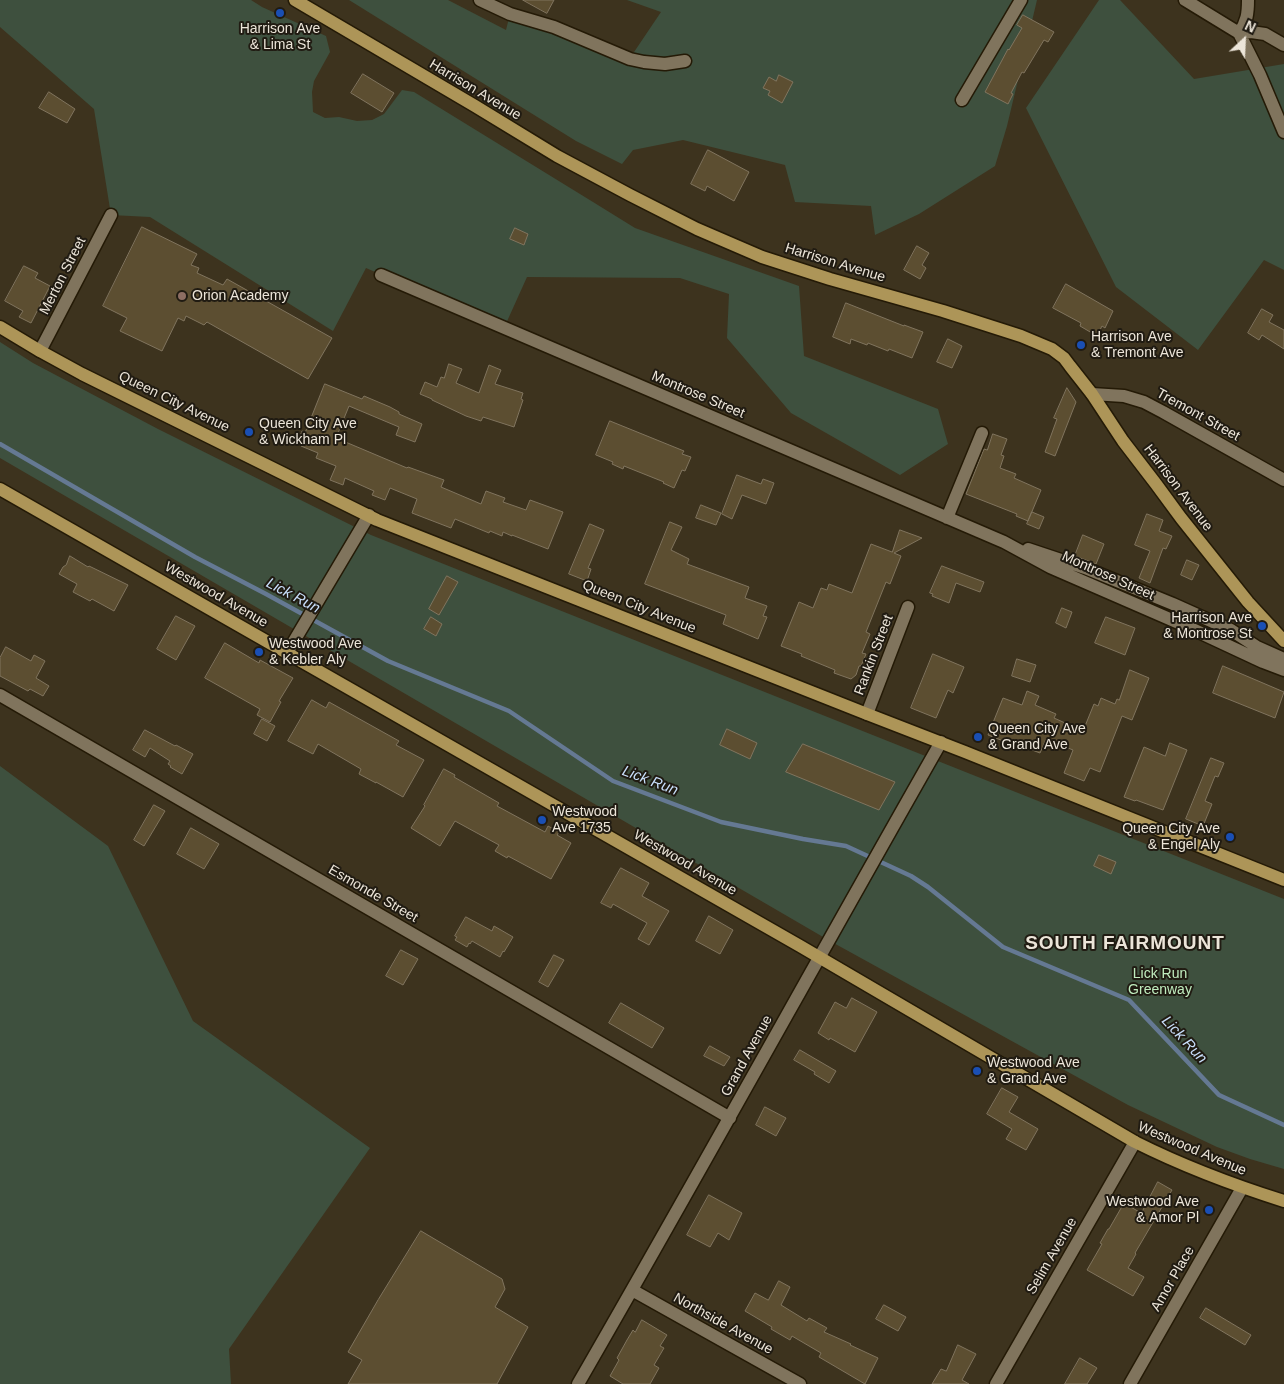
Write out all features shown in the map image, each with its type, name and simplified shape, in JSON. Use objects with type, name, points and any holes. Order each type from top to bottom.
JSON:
[{"type":"main road","name":"Harrison Avenue","points":[[295,0],[557,156],[689,224],[762,256],[830,279],[943,311],[1034,340],[1052,349],[1064,358],[1092,394],[1123,442],[1181,518],[1248,602],[1284,641]]},
{"type":"main road","name":"Queen City Avenue","points":[[0,327],[82,374],[368,515],[1284,880]]},
{"type":"main road","name":"Westwood Avenue","points":[[0,489],[819,957],[1135,1142],[1164,1157],[1242,1188],[1284,1201]]},
{"type":"street","points":[[480,0],[510,14],[554,27],[630,58],[644,62],[665,64],[685,61]]},
{"type":"street","points":[[962,100],[1021,0]]},
{"type":"street","points":[[1185,0],[1239,33],[1260,75],[1284,132]]},
{"type":"street","points":[[1239,33],[1245,25],[1248,16],[1248,0]]},
{"type":"street","points":[[1239,33],[1265,34],[1284,45]]},
{"type":"street","name":"Merton Street","points":[[40,351],[112,214]]},
{"type":"street","name":"Montrose Street","points":[[381,275],[1004,542],[1085,568],[1173,604],[1231,630],[1257,647],[1284,659]]},
{"type":"street","name":"Tremont Street","points":[[1092,394],[1124,396],[1144,402],[1284,480]]},
{"type":"street","points":[[947,518],[982,433]]},
{"type":"street","points":[[287,653],[368,515]]},
{"type":"street","name":"Montrose Street","points":[[1004,542],[1050,567],[1284,670]]},
{"type":"street","name":"Rankin Street","points":[[867,714],[908,608]]},
{"type":"street","name":"Esmonde Street","points":[[0,696],[730,1118]]},
{"type":"street","name":"Grand Avenue","points":[[578,1384],[941,742]]},
{"type":"street","name":"Selim Avenue","points":[[996,1384],[1135,1142]]},
{"type":"street","name":"Amor Place","points":[[1130,1384],[1242,1188]]},
{"type":"street","name":"Northside Avenue","points":[[632,1290],[786,1381],[800,1384]]},
{"type":"green space","points":[[0,0],[251,0],[262,7],[326,36],[330,52],[314,81],[312,92],[313,112],[325,118],[339,117],[357,121],[372,120],[384,114],[402,90],[414,92],[635,228],[799,286],[804,356],[938,409],[948,444],[900,475],[791,413],[727,338],[729,294],[680,278],[527,277],[504,328],[366,268],[333,331],[150,217],[111,215],[94,109],[0,27]]},
{"type":"green space","points":[[349,0],[448,0],[506,30],[510,14],[630,58],[661,12],[627,0],[1037,0],[1007,126],[995,166],[919,214],[875,235],[871,206],[795,202],[785,165],[683,140],[633,150],[622,164],[576,141]]},
{"type":"green space","points":[[1099,0],[1120,0],[1194,79],[1284,64],[1284,270],[1264,260],[1198,350],[1116,287],[1026,108]]},
{"type":"green space","name":"Lick Run Greenway","points":[[0,342],[33,363],[158,429],[371,535],[1284,899],[1284,1169],[1217,1147],[1128,1105],[830,941],[0,458]]},
{"type":"green space","points":[[0,766],[108,846],[193,1021],[370,1148],[229,1349],[231,1384],[0,1384]]},
{"type":"building","points":[[523,0],[554,0],[547,13]]},
{"type":"building","points":[[1023,15],[1054,32],[1048,42],[1044,40],[1024,73],[1022,72],[1011,93],[1013,94],[1008,104],[985,92],[1008,49],[1022,28],[1017,25]]},
{"type":"building","points":[[363,74],[394,93],[382,112],[351,93]]},
{"type":"building","points":[[779,75],[793,82],[782,103],[768,95],[770,91],[763,88],[769,77],[776,81]]},
{"type":"building","points":[[49,92],[75,109],[67,123],[39,108]]},
{"type":"building","points":[[708,150],[749,172],[734,201],[707,186],[705,191],[691,184]]},
{"type":"building","name":"Orion Academy","points":[[142,227],[197,254],[191,265],[199,268],[197,273],[223,285],[227,279],[332,338],[308,379],[207,322],[204,325],[186,316],[184,321],[178,318],[162,351],[120,331],[127,318],[103,306]]},
{"type":"building","points":[[515,228],[528,234],[524,245],[510,239]]},
{"type":"building","points":[[917,246],[929,253],[922,265],[926,268],[920,279],[904,270]]},
{"type":"building","points":[[24,266],[38,273],[35,278],[50,286],[31,323],[19,317],[23,311],[5,301]]},
{"type":"building","points":[[1066,284],[1113,311],[1105,328],[1102,326],[1097,336],[1080,326],[1081,323],[1053,308]]},
{"type":"building","points":[[846,303],[923,332],[912,358],[868,343],[867,345],[851,339],[850,344],[833,337]]},
{"type":"building","points":[[1262,309],[1273,315],[1269,322],[1284,330],[1284,349],[1262,335],[1259,340],[1248,333]]},
{"type":"building","points":[[948,339],[962,346],[952,368],[937,362]]},
{"type":"building","points":[[449,364],[462,369],[456,383],[479,393],[489,365],[501,370],[495,384],[523,393],[521,399],[523,400],[514,427],[483,417],[481,421],[466,416],[420,394],[425,382],[437,387],[441,377],[444,378]]},
{"type":"building","points":[[325,384],[362,399],[364,396],[422,424],[415,442],[396,435],[399,427],[349,406],[336,438],[407,468],[444,480],[441,487],[481,504],[486,491],[505,498],[503,502],[526,510],[530,500],[563,512],[548,549],[503,532],[502,536],[490,531],[489,533],[455,519],[451,528],[412,513],[417,499],[390,488],[385,500],[372,495],[374,491],[345,478],[343,485],[330,480],[336,466],[316,458],[318,453],[301,446],[302,443],[298,442],[302,431],[305,432]]},
{"type":"building","points":[[1067,388],[1076,402],[1055,456],[1045,452],[1057,419],[1054,418]]},
{"type":"building","points":[[610,421],[684,451],[682,454],[691,457],[685,471],[682,470],[674,488],[624,466],[623,469],[612,464],[613,462],[596,455]]},
{"type":"building","points":[[993,434],[1007,439],[1001,455],[1004,456],[1000,468],[1016,474],[1014,478],[1041,490],[1028,521],[1016,516],[1017,514],[966,494],[984,449],[987,450]]},
{"type":"building","points":[[737,475],[761,484],[763,479],[774,483],[766,504],[742,495],[732,519],[722,514]]},
{"type":"building","points":[[701,505],[721,513],[716,525],[696,518]]},
{"type":"building","points":[[1032,512],[1044,517],[1039,529],[1027,524]]},
{"type":"building","points":[[1147,514],[1163,520],[1159,531],[1172,536],[1166,549],[1163,548],[1150,583],[1139,578],[1150,551],[1135,545]]},
{"type":"building","points":[[670,522],[682,527],[671,550],[689,559],[687,564],[749,587],[745,598],[767,606],[763,616],[767,617],[758,639],[723,624],[726,615],[645,584]]},
{"type":"building","points":[[590,524],[604,530],[588,568],[591,569],[587,581],[569,574]]},
{"type":"building","points":[[900,530],[922,538],[894,553],[901,556],[890,584],[886,582],[866,632],[870,634],[862,653],[866,654],[856,675],[851,679],[834,673],[835,670],[781,646],[799,602],[813,608],[821,588],[827,590],[829,584],[852,593],[871,544],[892,552]]},
{"type":"building","points":[[1083,535],[1104,544],[1096,564],[1075,556]]},
{"type":"building","points":[[70,556],[88,567],[128,585],[114,611],[92,599],[90,601],[73,592],[77,584],[59,574]]},
{"type":"building","points":[[1187,560],[1199,565],[1192,580],[1181,575]]},
{"type":"building","points":[[942,566],[984,582],[980,592],[956,583],[949,603],[932,596],[933,594],[930,593]]},
{"type":"building","points":[[447,576],[458,582],[439,615],[429,609]]},
{"type":"building","points":[[1062,608],[1072,612],[1066,628],[1056,623]]},
{"type":"building","points":[[176,616],[195,626],[176,660],[157,649]]},
{"type":"building","points":[[431,617],[442,624],[436,636],[424,629]]},
{"type":"building","points":[[1106,617],[1135,628],[1125,655],[1095,643]]},
{"type":"building","points":[[225,643],[259,663],[260,660],[293,678],[279,701],[281,702],[270,722],[257,715],[260,709],[205,678]]},
{"type":"building","points":[[6,647],[31,661],[34,655],[45,661],[36,678],[49,686],[43,696],[30,689],[28,691],[0,676],[0,658]]},
{"type":"building","points":[[933,654],[964,667],[953,693],[948,690],[936,718],[911,708]]},
{"type":"building","points":[[1017,659],[1036,665],[1030,682],[1012,676]]},
{"type":"building","points":[[1223,666],[1284,692],[1275,718],[1213,693]]},
{"type":"building","points":[[1130,670],[1149,678],[1132,720],[1122,716],[1100,772],[1090,768],[1084,781],[1064,773],[1073,750],[1046,739],[1040,753],[988,735],[1003,698],[1022,705],[1027,691],[1039,696],[1035,705],[1056,714],[1054,718],[1083,731],[1094,704],[1098,706],[1101,698],[1115,704],[1117,699],[1119,700]]},
{"type":"building","points":[[312,700],[326,708],[329,702],[399,741],[396,745],[424,760],[403,797],[359,774],[361,769],[318,744],[313,754],[288,741]]},
{"type":"building","points":[[262,719],[275,726],[267,741],[254,734]]},
{"type":"building","points":[[727,729],[757,743],[750,759],[720,745]]},
{"type":"building","points":[[145,730],[193,754],[182,774],[170,767],[168,764],[170,761],[150,748],[145,757],[133,750]]},
{"type":"building","points":[[1170,743],[1187,750],[1163,810],[1124,797],[1144,747],[1165,756]]},
{"type":"building","points":[[803,744],[895,782],[879,810],[786,772]]},
{"type":"building","points":[[1211,758],[1224,763],[1218,777],[1215,776],[1205,801],[1212,804],[1203,826],[1186,819]]},
{"type":"building","points":[[444,769],[455,775],[454,777],[499,803],[497,806],[545,832],[548,826],[559,832],[557,835],[571,843],[551,879],[495,851],[499,845],[455,821],[440,846],[411,828]]},
{"type":"building","points":[[154,805],[165,811],[144,846],[134,840]]},
{"type":"building","points":[[191,828],[219,844],[204,869],[177,854]]},
{"type":"building","points":[[1099,855],[1116,862],[1111,874],[1094,866]]},
{"type":"building","points":[[621,868],[649,883],[642,896],[669,911],[649,945],[638,939],[647,923],[613,904],[611,908],[601,903]]},
{"type":"building","points":[[709,916],[733,930],[720,954],[696,941]]},
{"type":"building","points":[[466,917],[492,931],[494,926],[513,937],[500,957],[472,941],[467,947],[455,940],[457,937],[455,936]]},
{"type":"building","points":[[401,950],[418,959],[403,985],[386,976]]},
{"type":"building","points":[[554,955],[564,960],[548,987],[539,982]]},
{"type":"building","points":[[852,998],[877,1012],[855,1052],[818,1033],[835,1002],[846,1008]]},
{"type":"building","points":[[621,1003],[664,1028],[652,1048],[609,1023]]},
{"type":"building","points":[[710,1046],[730,1057],[724,1066],[704,1056]]},
{"type":"building","points":[[800,1050],[836,1071],[829,1083],[814,1074],[815,1072],[794,1060]]},
{"type":"building","points":[[1002,1088],[1018,1097],[1009,1112],[1038,1129],[1026,1150],[1006,1139],[1012,1129],[987,1114]]},
{"type":"building","points":[[765,1107],[786,1118],[776,1136],[756,1125]]},
{"type":"building","points":[[1158,1182],[1172,1190],[1128,1268],[1144,1277],[1133,1296],[1087,1270],[1102,1244],[1100,1243],[1124,1203],[1141,1213]]},
{"type":"building","points":[[709,1195],[742,1213],[729,1240],[718,1233],[710,1247],[687,1235]]},
{"type":"building","points":[[421,1231],[502,1279],[505,1289],[495,1307],[528,1327],[497,1384],[348,1384],[362,1360],[348,1352]]},
{"type":"building","points":[[779,1281],[790,1287],[781,1305],[807,1321],[809,1318],[827,1328],[824,1332],[878,1358],[865,1384],[819,1357],[821,1353],[792,1336],[790,1340],[745,1311],[755,1293],[768,1300]]},
{"type":"building","points":[[884,1305],[906,1317],[898,1331],[876,1319]]},
{"type":"building","points":[[1206,1308],[1251,1335],[1245,1345],[1200,1318]]},
{"type":"building","points":[[642,1320],[667,1335],[660,1346],[664,1348],[654,1365],[659,1368],[650,1384],[623,1384],[610,1376],[627,1340],[633,1330],[635,1332]]},
{"type":"building","points":[[958,1345],[976,1354],[962,1380],[969,1384],[932,1384],[941,1369],[946,1371]]},
{"type":"building","points":[[1080,1358],[1097,1368],[1087,1384],[1065,1384]]},
{"type":"waterway","name":"Lick Run","points":[[0,444],[195,557],[388,661],[509,711],[613,781],[721,822],[846,846],[911,876],[928,887],[1003,947],[1129,1000],[1219,1095],[1284,1125]]},
{"type":"place","name":"Harrison Ave & Lima St","points":[[280,13]]},
{"type":"place","name":"Orion Academy","points":[[182,296]]},
{"type":"place","name":"Harrison Ave & Tremont Ave","points":[[1081,345]]},
{"type":"place","name":"Queen City Ave & Wickham Pl","points":[[249,432]]},
{"type":"place","name":"Harrison Ave & Montrose St","points":[[1262,626]]},
{"type":"place","name":"Westwood Ave & Kebler Aly","points":[[259,652]]},
{"type":"place","name":"Queen City Ave & Grand Ave","points":[[978,737]]},
{"type":"place","name":"Westwood Ave 1735","points":[[542,820]]},
{"type":"place","name":"Queen City Ave & Engel Aly","points":[[1230,837]]},
{"type":"place","name":"Westwood Ave & Grand Ave","points":[[977,1071]]},
{"type":"place","name":"Westwood Ave & Amor Pl","points":[[1209,1210]]},
{"type":"district","name":"SOUTH FAIRMOUNT","points":[[1125,944]]}]
